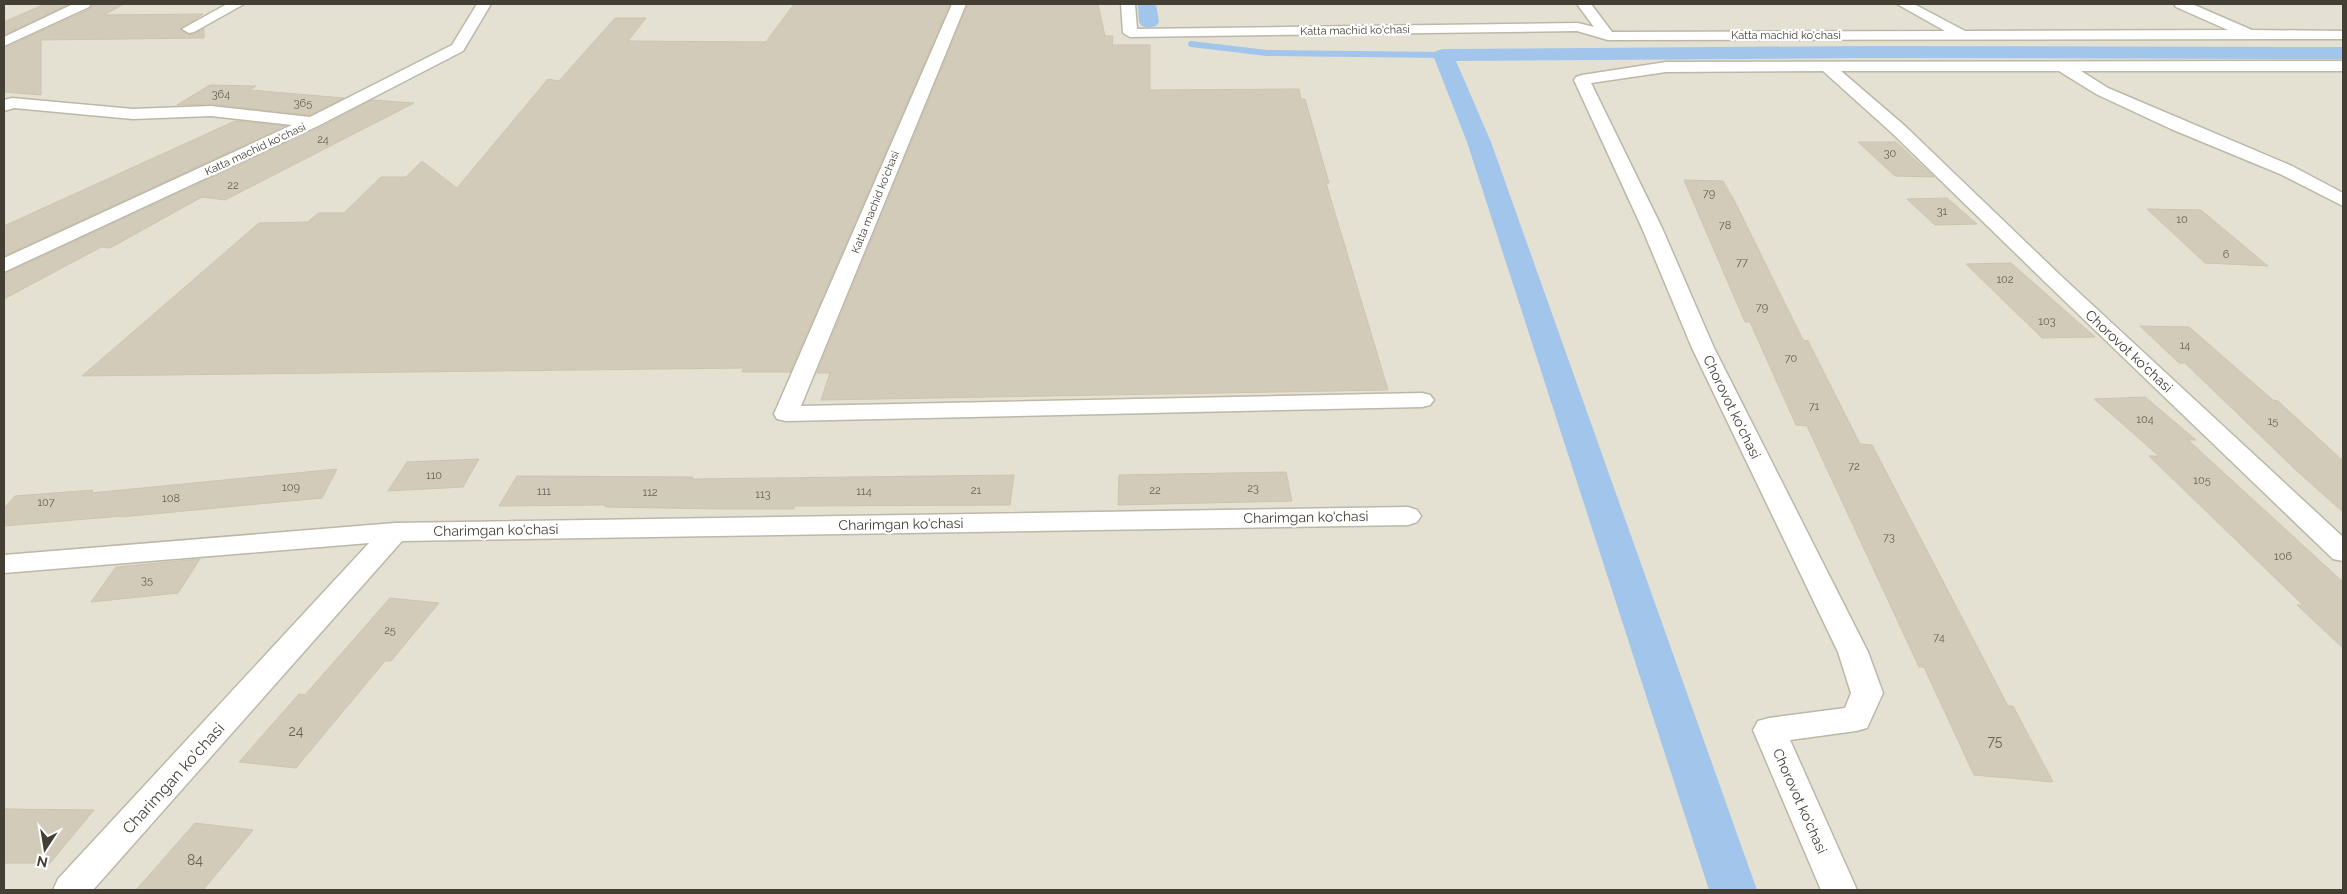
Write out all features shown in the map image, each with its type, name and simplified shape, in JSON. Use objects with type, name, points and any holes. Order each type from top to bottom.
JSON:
[{"type":"street","points":[[4,42],[84,4]]},
{"type":"street","points":[[189,29],[237,4]]},
{"type":"street","name":"Katta machid ko'chasi","points":[[4,266],[312,122],[458,48],[484,4]]},
{"type":"street","name":"Katta machid ko'chasi","points":[[958,4],[790,400],[786,414],[1422,400]]},
{"type":"street","name":"Katta machid ko'chasi","points":[[1128,4],[1130,33],[1578,28],[1608,36],[2343,35]]},
{"type":"street","points":[[1584,4],[1608,36]]},
{"type":"street","name":"Katta machid ko'chasi","points":[[1904,4],[1964,35]]},
{"type":"street","name":"Katta machid ko'chasi","points":[[2181,4],[2250,34]]},
{"type":"street","points":[[2062,66],[2102,91],[2177,125],[2286,170],[2343,200]]},
{"type":"street","name":"Chorovot ko'chasi","points":[[1839,890],[1769,730],[1856,719],[1868,693],[1853,652],[1703,348],[1652,228],[1582,80],[1666,67],[2343,66]]},
{"type":"street","name":"Chorovot ko'chasi","points":[[1828,67],[1899,130],[2053,279],[2343,552]]},
{"type":"street","points":[[4,106],[12,103],[133,114],[211,110],[312,122]]},
{"type":"street","name":"Charimgan ko'chasi","points":[[4,564],[394,532],[1408,516]]},
{"type":"street","name":"Charimgan ko'chasi","points":[[71,890],[394,532]]},
{"type":"shaded area","points":[[4,4],[2343,4],[2343,890],[4,890]]},
{"type":"building","points":[[45,4],[69,4],[4,35],[4,22]]},
{"type":"building","points":[[93,4],[124,4],[104,15],[203,14],[180,30],[189,35],[204,29],[204,38],[41,40],[41,95],[4,92],[4,48],[90,9]]},
{"type":"building","points":[[794,4],[950,4],[790,372],[742,372],[744,368],[82,376],[259,223],[308,222],[318,213],[344,213],[381,177],[406,177],[422,161],[457,188],[548,79],[559,81],[615,18],[646,18],[628,41],[766,42]]},
{"type":"building","points":[[968,4],[1098,4],[1105,36],[1113,36],[1112,45],[1150,45],[1150,90],[1299,89],[1301,99],[1305,99],[1329,183],[1326,183],[1388,390],[821,400],[830,373],[817,373]]},
{"type":"building","points":[[210,85],[256,86],[250,90],[344,98],[310,115],[211,104],[177,105]]},
{"type":"building","points":[[372,100],[414,103],[225,200],[202,197],[110,248],[101,247],[4,299],[4,274],[319,128]]},
{"type":"building","points":[[235,121],[285,126],[4,256],[4,226]]},
{"type":"building","points":[[1858,142],[1896,142],[1934,177],[1895,176]]},
{"type":"building","points":[[1684,180],[1723,181],[1803,340],[1808,341],[1860,444],[1872,445],[2008,706],[2013,706],[2053,782],[1974,775],[1924,667],[1919,667],[1807,426],[1796,425],[1750,322],[1745,322]]},
{"type":"building","points":[[1947,198],[1977,224],[1935,225],[1907,199]]},
{"type":"building","points":[[2147,209],[2201,210],[2268,266],[2205,263]]},
{"type":"building","points":[[2011,263],[2095,337],[2042,338],[1966,264]]},
{"type":"building","points":[[2140,326],[2189,327],[2273,400],[2278,401],[2343,461],[2343,512],[2299,473],[2185,363],[2179,363]]},
{"type":"building","points":[[2145,397],[2196,440],[2188,440],[2343,582],[2343,648],[2297,605],[2303,605],[2149,456],[2159,456],[2094,399]]},
{"type":"building","points":[[479,459],[463,487],[388,491],[407,462]]},
{"type":"building","points":[[337,469],[322,498],[4,526],[4,508],[15,496],[93,490],[91,493]]},
{"type":"building","points":[[1286,472],[1292,501],[1118,505],[1119,475]]},
{"type":"building","points":[[1014,475],[1010,505],[794,506],[794,509],[605,507],[606,505],[499,506],[517,476],[693,477],[692,479]]},
{"type":"building","points":[[200,559],[178,593],[91,602],[116,567]]},
{"type":"building","points":[[390,598],[439,603],[391,661],[385,661],[296,768],[239,762],[299,694],[305,695]]},
{"type":"building","points":[[4,809],[94,810],[50,863],[4,863]]},
{"type":"building","points":[[195,823],[253,830],[203,890],[136,890]]},
{"type":"waterway","points":[[1147,4],[1149,22]]},
{"type":"waterway","points":[[1191,44],[1267,53],[1443,55]]},
{"type":"waterway","points":[[1733,890],[1479,142],[1443,55],[1867,52],[2343,53]]}]
